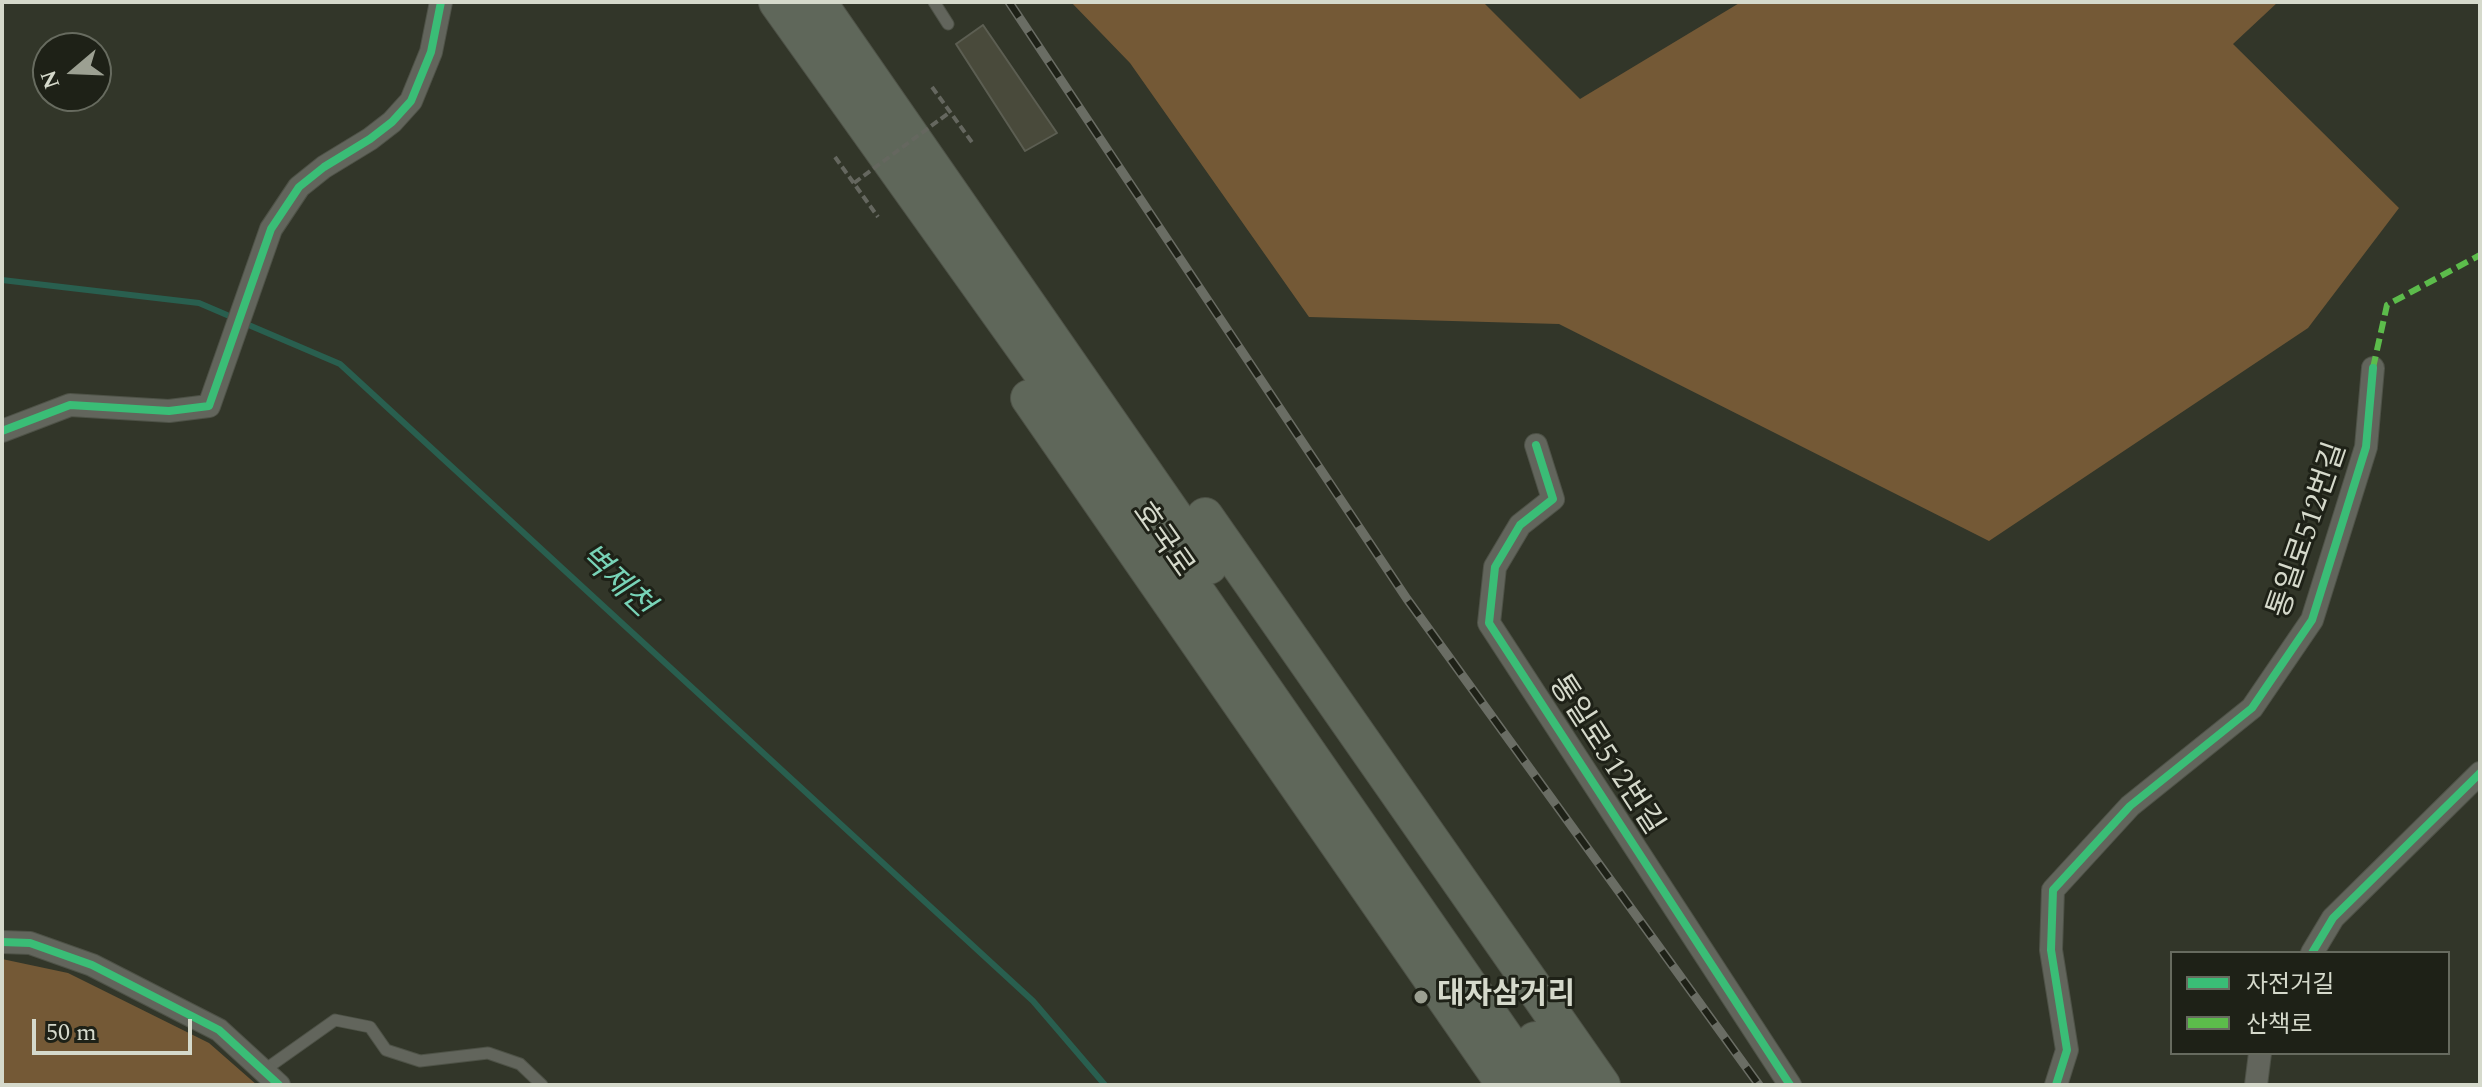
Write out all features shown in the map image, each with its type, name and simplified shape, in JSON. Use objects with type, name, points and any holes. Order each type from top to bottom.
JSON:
[{"type":"main road","name":"호국로","points":[[777,2],[1149,523],[1538,1085]]},
{"type":"main road","name":"호국로","points":[[818,2],[1566,1085]]},
{"type":"main road","points":[[859,59],[887,88],[1039,280],[1602,1085]]},
{"type":"main road","points":[[827,75],[980,326],[1505,1085]]},
{"type":"street","points":[[2,431],[70,405],[169,411],[209,406],[271,229],[299,187],[324,167],[370,139],[392,122],[411,101],[431,52],[441,2]]},
{"type":"street","name":"통일로512번길","points":[[2056,1085],[2067,1050],[2051,950],[2053,890],[2130,806],[2252,708],[2312,620],[2366,447],[2373,368]]},
{"type":"street","name":"통일로512번길","points":[[1536,445],[1553,499],[1520,525],[1495,567],[1489,623],[1790,1085]]},
{"type":"street","points":[[2313,951],[2333,918],[2480,773]]},
{"type":"street","points":[[2,942],[30,943],[92,965],[219,1030],[271,1078]]},
{"type":"street","points":[[2256,1085],[2260,1055]]},
{"type":"lane","points":[[934,2],[948,24]]},
{"type":"lane","points":[[271,1078],[335,1020],[370,1027],[386,1050],[420,1061],[488,1053],[520,1064],[542,1085]]},
{"type":"path","points":[[932,87],[974,145]]},
{"type":"path","points":[[854,183],[950,112]]},
{"type":"path","points":[[835,157],[878,217]]},
{"type":"shaded area","points":[[1071,2],[1483,2],[1580,99],[1741,2],[2278,2],[2233,44],[2399,208],[2308,328],[1989,541],[1559,324],[1309,317],[1130,63]]},
{"type":"shaded area","points":[[2,959],[68,973],[209,1043],[257,1085],[2,1085]]},
{"type":"building","points":[[983,25],[1057,133],[1025,151],[956,44]]},
{"type":"waterway","name":"벽제천","points":[[2,280],[199,303],[234,318]]},
{"type":"waterway","name":"벽제천","points":[[244,323],[340,364],[1033,1001],[1105,1085]]},
{"type":"railway","points":[[1009,2],[1407,599],[1759,1085]]},
{"type":"marked path","points":[[2373,368],[2387,305],[2480,255]]},
{"type":"cycle path","points":[[2,431],[70,405],[169,411],[209,406],[271,229],[299,187],[324,167],[370,139],[392,122],[411,101],[431,52],[441,2]]},
{"type":"cycle path","points":[[2056,1085],[2067,1050],[2051,950],[2053,890],[2130,806],[2252,708],[2312,620],[2366,447],[2373,368]]},
{"type":"cycle path","points":[[1536,445],[1553,499],[1520,525],[1495,567],[1489,623],[1790,1085]]},
{"type":"cycle path","points":[[2313,951],[2333,918],[2480,773]]},
{"type":"cycle path","points":[[2,942],[30,943],[92,965],[219,1030],[279,1085]]},
{"type":"place","name":"대자삼거리","points":[[1421,997]]}]
